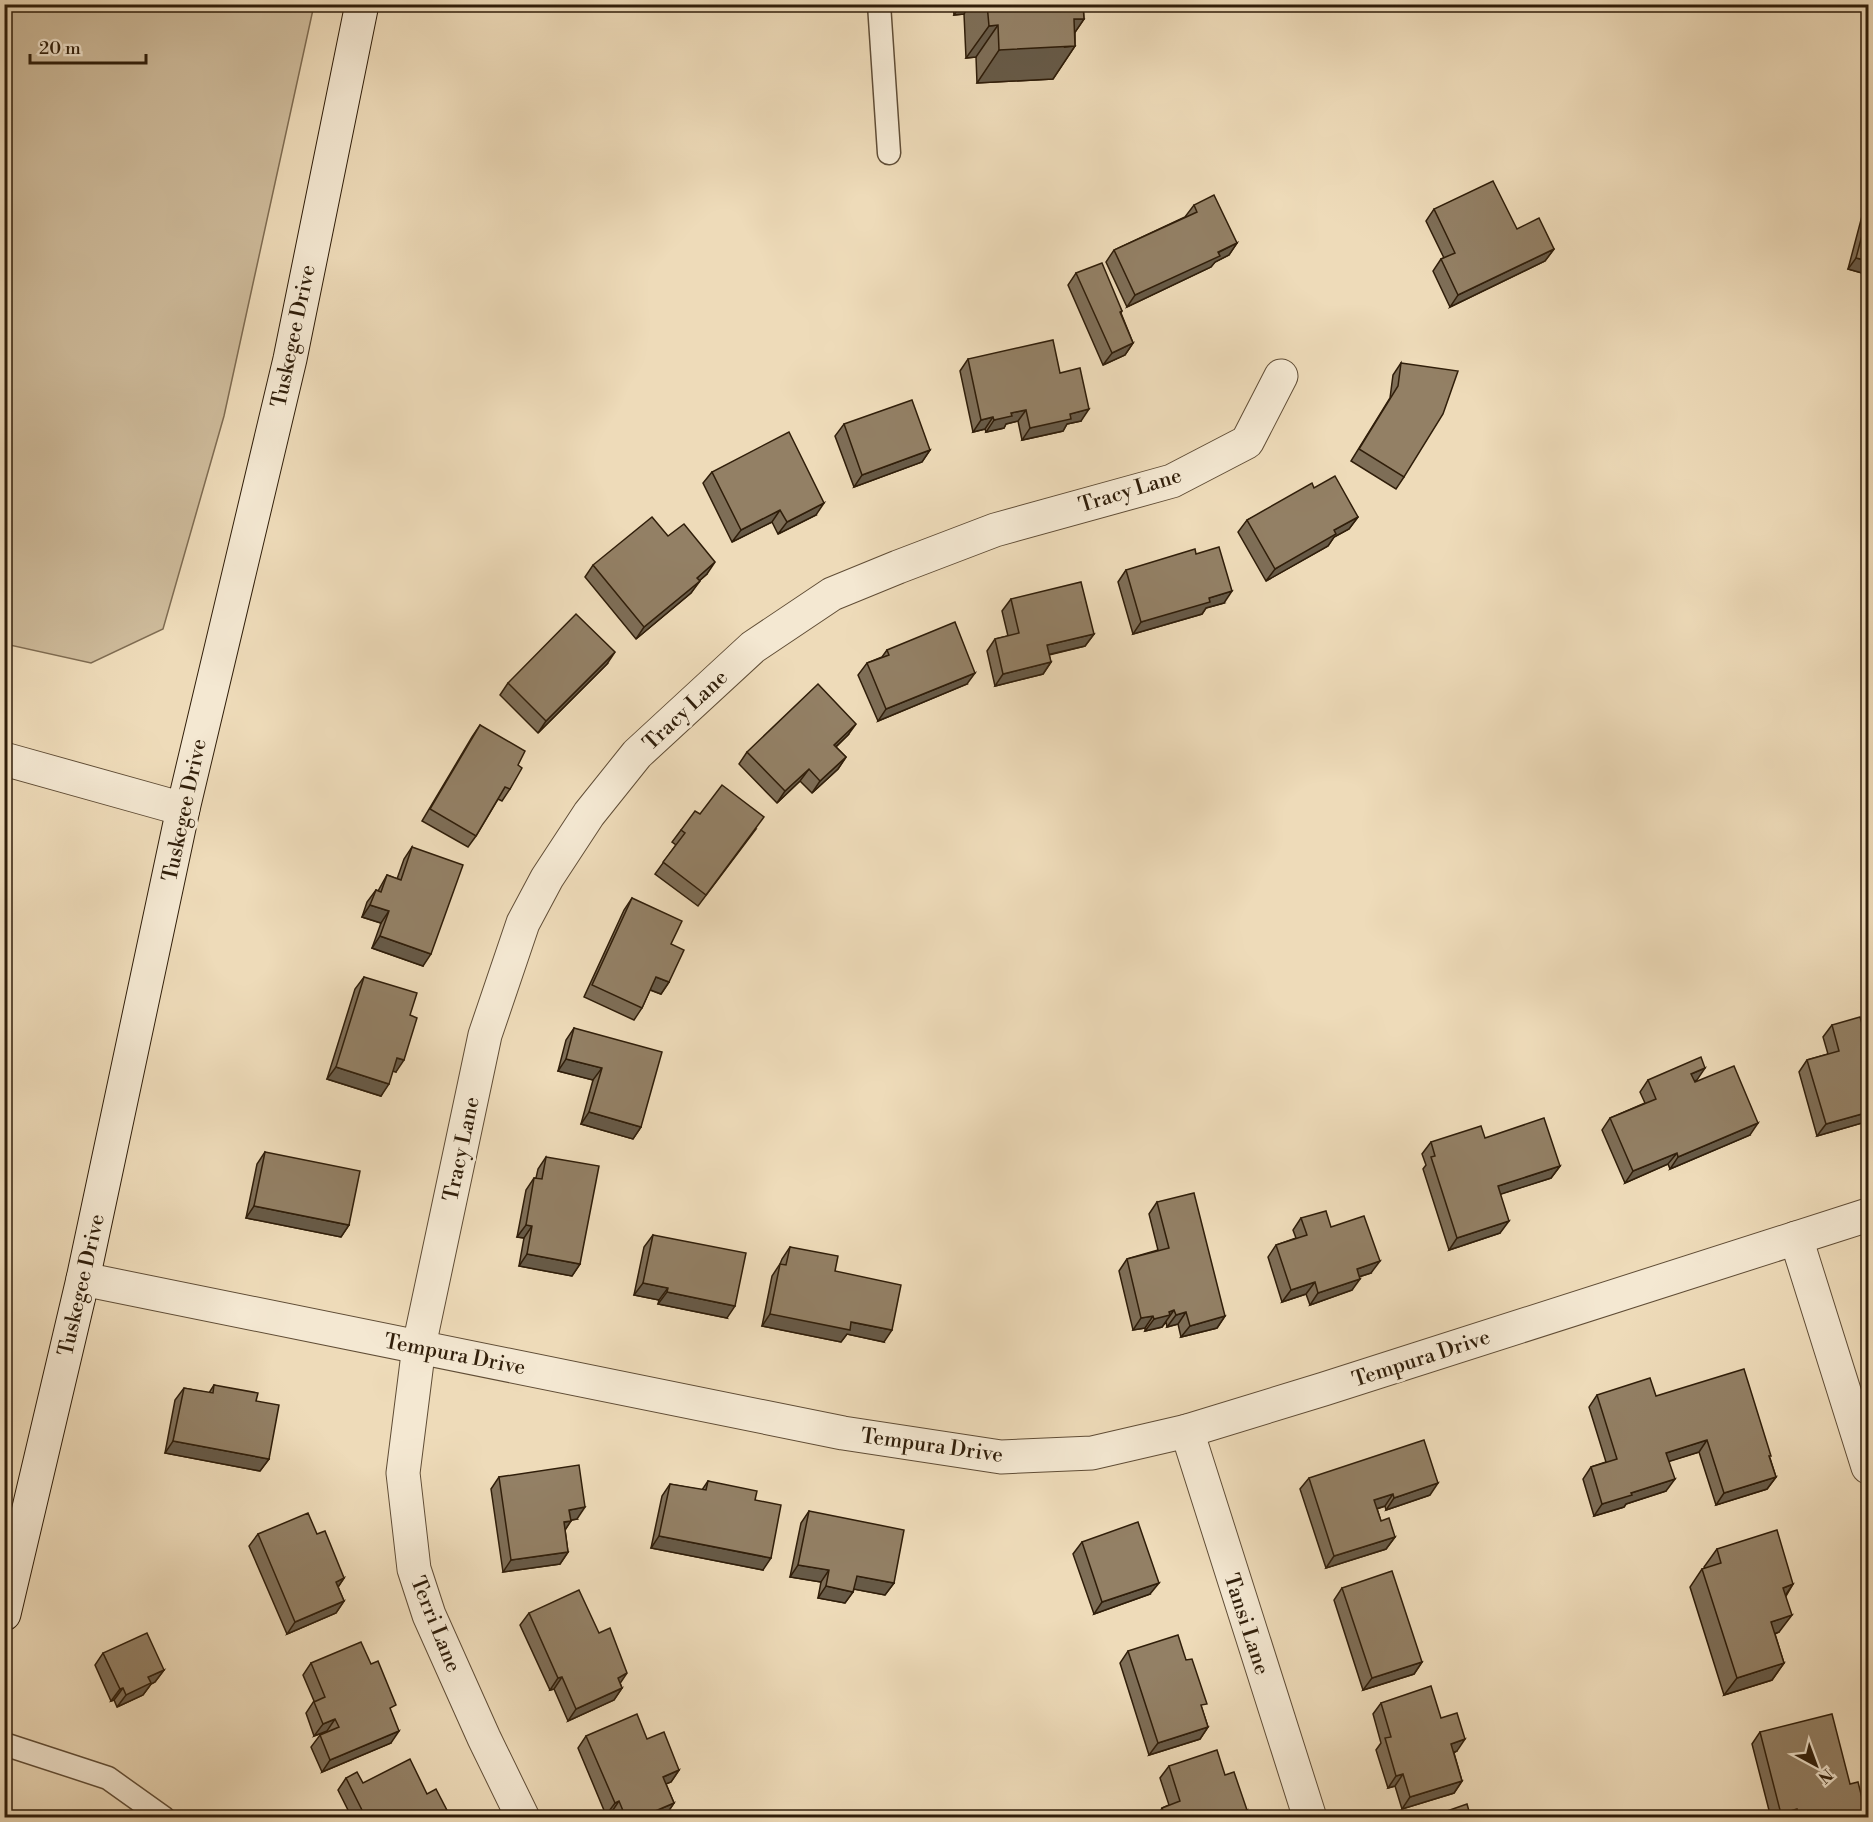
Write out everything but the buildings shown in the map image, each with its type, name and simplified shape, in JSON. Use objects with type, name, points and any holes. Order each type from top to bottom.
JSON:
[{"type":"street","name":"Tuskegee Drive","points":[[4,1614],[83,1279],[183,809],[290,359],[362,4]]},
{"type":"street","name":"Tracy Lane","points":[[419,1346],[485,1035],[523,923],[547,878],[589,814],[637,754],[749,650],[832,594],[995,530],[1172,481],[1247,442],[1281,376]]},
{"type":"street","points":[[4,759],[183,809]]},
{"type":"street","name":"Tempura Drive","points":[[83,1279],[843,1433],[1001,1457],[1092,1453],[1186,1431],[1869,1215]]},
{"type":"street","points":[[1796,1238],[1869,1467]]},
{"type":"street","name":"Terri Lane","points":[[419,1346],[403,1473],[414,1569],[429,1615],[523,1818]]},
{"type":"street","name":"Tansi Lane","points":[[1186,1431],[1310,1818]]},
{"type":"lane","points":[[879,4],[890,153]]},
{"type":"lane","points":[[4,1744],[108,1778],[164,1818]]},
{"type":"shaded area","points":[[5,4],[314,5],[224,416],[163,629],[91,663],[5,644]]}]
